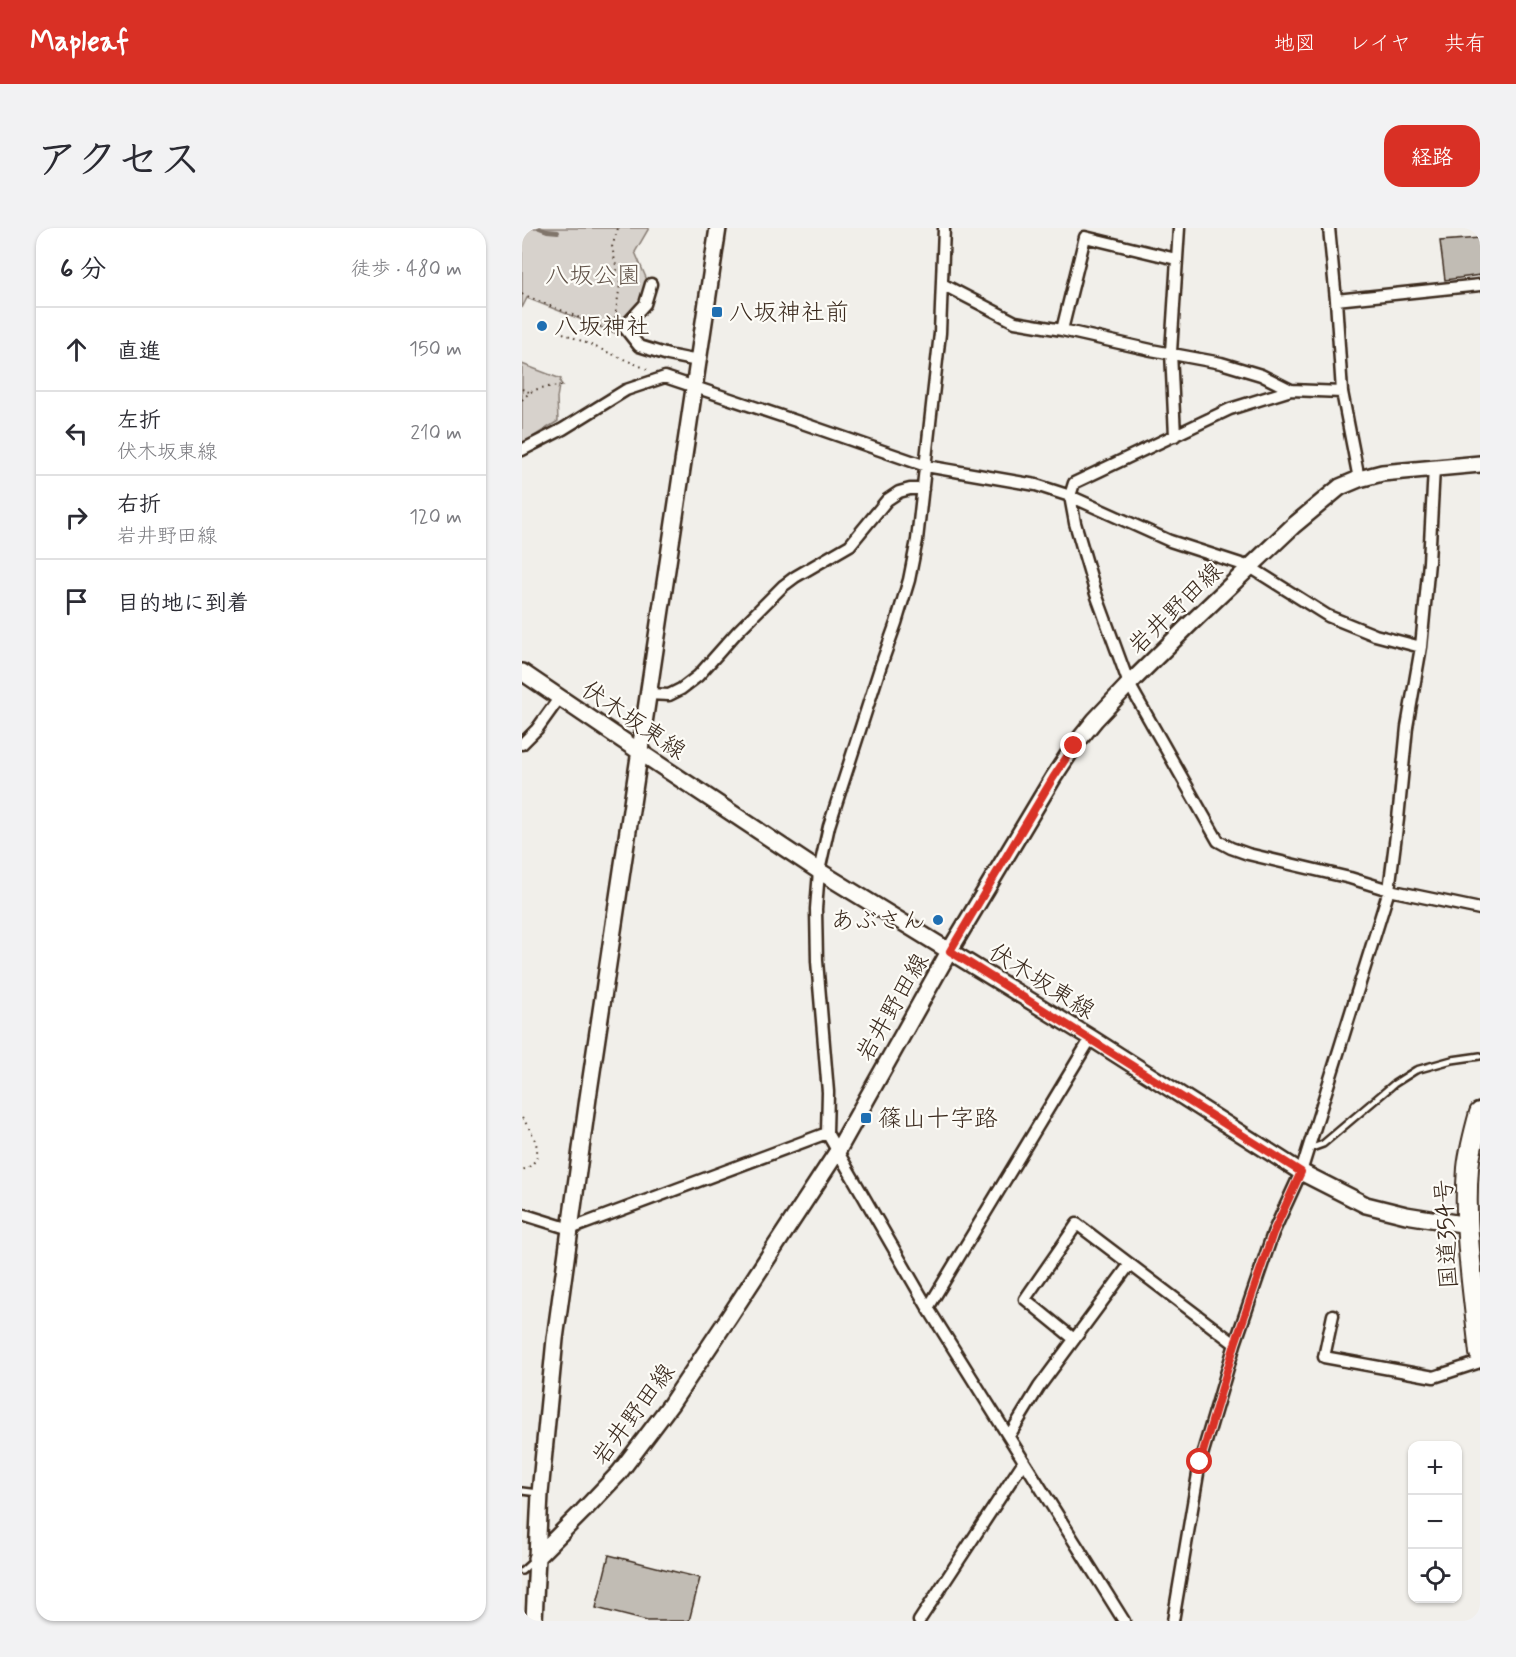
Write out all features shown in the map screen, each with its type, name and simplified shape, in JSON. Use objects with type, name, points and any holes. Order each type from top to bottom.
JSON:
[{"type":"highway","name":"国道354号","points":[[1480,1113],[1474,1134],[1467,1190],[1474,1226],[1480,1353]]},
{"type":"main road","points":[[534,1621],[540,1493],[555,1339],[718,228]]},
{"type":"main road","name":"岩井野田線","points":[[536,1558],[619,1473],[664,1413],[729,1317],[837,1152],[950,951],[1047,787],[1095,720],[1250,567],[1340,487],[1382,473],[1480,464]]},
{"type":"main road","name":"伏木坂東線","points":[[522,672],[819,871],[1091,1038],[1301,1172],[1366,1204],[1406,1215],[1474,1226]]},
{"type":"street","points":[[944,228],[940,333],[917,540],[909,580],[829,826],[819,871],[816,909],[817,961],[828,1092],[827,1133],[928,1308],[1124,1621]]},
{"type":"street","points":[[1175,436],[1171,352],[1179,228]]},
{"type":"street","points":[[1329,228],[1342,392],[1359,479]]},
{"type":"street","points":[[1062,330],[1085,237],[1176,259]]},
{"type":"street","points":[[651,284],[645,304],[624,327],[639,345],[668,355],[698,361]]},
{"type":"street","points":[[942,284],[1015,322],[1221,363],[1261,375],[1291,390]]},
{"type":"street","points":[[1336,300],[1480,285]]},
{"type":"street","points":[[522,450],[563,429],[626,390],[665,377],[926,466],[1036,485],[1070,496],[1170,541],[1250,567],[1328,615],[1375,635],[1421,647]]},
{"type":"street","points":[[1342,392],[1291,390],[1230,409],[1074,483],[1070,496],[1075,523],[1096,594],[1129,684],[1218,841],[1248,854],[1350,878],[1389,890],[1480,909]]},
{"type":"street","points":[[1173,1621],[1200,1462],[1235,1344],[1273,1233],[1301,1172],[1389,890],[1407,727],[1421,647],[1429,562],[1434,468]]},
{"type":"street","points":[[648,694],[669,695],[699,676],[738,631],[783,586],[850,545],[887,500],[898,492],[923,489]]},
{"type":"street","points":[[522,744],[537,729],[560,697]]},
{"type":"street","points":[[928,1308],[1091,1038]]},
{"type":"street","points":[[522,1214],[570,1229],[827,1133]]},
{"type":"street","points":[[1074,1339],[1025,1299],[1077,1224],[1235,1344]]},
{"type":"street","points":[[1009,1437],[1039,1387],[1130,1264]]},
{"type":"street","points":[[1333,1315],[1323,1357],[1434,1377],[1480,1362]]},
{"type":"street","points":[[919,1621],[1024,1461]]},
{"type":"lane","points":[[1308,1150],[1323,1144],[1394,1084],[1416,1070],[1452,1060],[1480,1056]]},
{"type":"lane","points":[[522,1491],[540,1493]]},
{"type":"lane","points":[[522,1571],[536,1558]]},
{"type":"path","points":[[615,322],[621,284],[612,247],[618,228]]},
{"type":"path","points":[[522,294],[613,332]]},
{"type":"path","points":[[563,333],[665,377]]},
{"type":"path","points":[[522,400],[529,392],[544,387],[563,386]]},
{"type":"path","points":[[522,389],[529,392]]},
{"type":"path","points":[[522,1118],[533,1132],[538,1149],[536,1158],[529,1168],[522,1170]]},
{"type":"green space","name":"八坂公園","points":[[522,228],[649,228],[635,252],[647,280],[643,300],[620,335],[527,298],[522,308]]},
{"type":"green space","points":[[522,364],[561,379],[563,386],[559,386],[557,398],[558,421],[522,444]]},
{"type":"building","points":[[1480,238],[1480,275],[1445,280],[1440,241]]},
{"type":"building","points":[[609,1555],[700,1578],[689,1621],[647,1621],[596,1608]]},
{"type":"waterway","points":[[539,228],[558,232]]},
{"type":"place","name":"八坂神社前","points":[[717,312]]},
{"type":"place","name":"八坂神社","points":[[542,326]]},
{"type":"place","name":"あぶさん","points":[[938,920]]},
{"type":"place","name":"篠山十字路","points":[[866,1118]]},
{"type":"route","points":[[1074,746],[950,951],[1301,1172],[1273,1233],[1235,1344],[1200,1462]]}]
